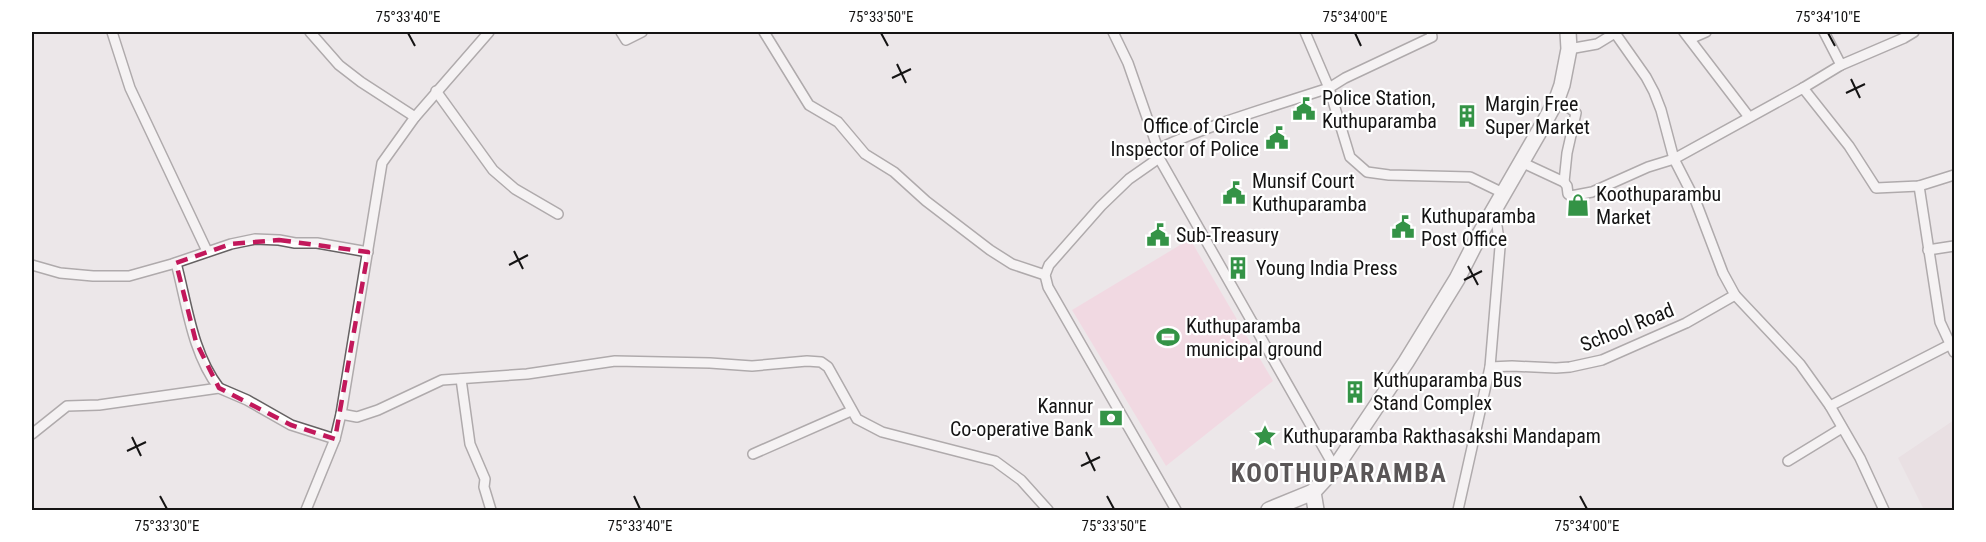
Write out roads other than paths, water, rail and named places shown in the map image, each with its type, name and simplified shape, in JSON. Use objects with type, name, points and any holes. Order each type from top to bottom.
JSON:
[{"type":"main road","points":[[1269,510],[1313,492],[1335,468],[1406,362],[1457,279],[1557,99],[1569,49],[1568,32]]},
{"type":"main road","points":[[1313,492],[1316,510]]},
{"type":"street","points":[[112,32],[130,88],[207,252]]},
{"type":"street","points":[[310,32],[339,65],[415,117]]},
{"type":"street","points":[[306,510],[335,440],[341,414],[382,163],[436,91],[489,32]]},
{"type":"street","points":[[621,32],[626,40],[642,32]]},
{"type":"street","points":[[764,32],[808,105],[838,122],[865,154],[894,172],[926,201],[990,250],[1012,264],[1045,275]]},
{"type":"street","points":[[1113,32],[1128,63],[1159,154],[1335,468]]},
{"type":"street","points":[[1305,32],[1329,88],[1350,157],[1366,172],[1389,175],[1470,177],[1503,194]]},
{"type":"street","points":[[1176,510],[1048,287],[1045,275],[1049,265],[1101,206],[1129,179],[1159,154],[1186,136],[1329,88],[1345,78],[1432,38],[1431,32]]},
{"type":"street","points":[[1569,49],[1597,44],[1616,32],[1650,85],[1661,110],[1674,159],[1696,202],[1723,273],[1734,294],[1800,364],[1830,406],[1860,458],[1884,510]]},
{"type":"street","points":[[1706,32],[1687,35],[1749,117]]},
{"type":"street","points":[[1824,32],[1841,65]]},
{"type":"street","points":[[1521,162],[1564,182],[1571,196],[1592,192],[1648,167],[1674,159],[1841,65],[1914,32]]},
{"type":"street","points":[[1803,87],[1849,146],[1876,188],[1919,186],[1954,175]]},
{"type":"street","points":[[436,91],[493,170],[515,189],[558,214]]},
{"type":"street","points":[[1557,99],[1576,113],[1567,153],[1564,182]]},
{"type":"street","points":[[1830,406],[1953,346],[1940,322],[1919,186]]},
{"type":"street","points":[[1458,510],[1490,368],[1500,248],[1494,210]]},
{"type":"street","points":[[32,265],[60,273],[129,276],[255,239],[317,243],[368,252]]},
{"type":"street","points":[[1928,250],[1954,246]]},
{"type":"street","points":[[176,263],[196,342],[219,388]]},
{"type":"street","name":"School Road","points":[[1490,368],[1512,366],[1556,368],[1602,360],[1686,323],[1734,294]]},
{"type":"street","points":[[341,414],[357,417],[378,410],[442,380],[528,374],[615,361],[752,366],[807,361],[821,363],[828,367],[857,420],[882,432],[995,461],[1021,480],[1048,510]]},
{"type":"street","points":[[461,380],[470,444],[485,479],[484,487],[491,510]]},
{"type":"street","points":[[32,434],[67,406],[99,405],[219,388],[247,400],[291,425],[335,440]]},
{"type":"street","points":[[753,454],[851,411]]},
{"type":"street","points":[[1788,461],[1842,428]]},
{"type":"place","name":"Police Station, Kuthuparamba","points":[[1304,109]]},
{"type":"place","name":"Margin Free Super Market","points":[[1467,116]]},
{"type":"place","name":"Office of Circle Inspector of Police","points":[[1277,138]]},
{"type":"place","name":"Munsif Court Kuthuparamba","points":[[1234,193]]},
{"type":"place","name":"Koothuparambu Market","points":[[1578,205]]},
{"type":"place","name":"Kuthuparamba Post Office","points":[[1403,227]]},
{"type":"place","name":"Sub-Treasury","points":[[1158,235]]},
{"type":"place","name":"Young India Press","points":[[1238,268]]},
{"type":"place","name":"Kuthuparamba municipal ground","points":[[1168,337]]},
{"type":"place","name":"Kuthuparamba Bus Stand Complex","points":[[1355,392]]},
{"type":"place","name":"Kannur Co-operative Bank","points":[[1111,418]]},
{"type":"place","name":"Kuthuparamba Rakthasakshi Mandapam","points":[[1265,436]]},
{"type":"district","name":"KOOTHUPARAMBA","points":[[1339,473]]}]
